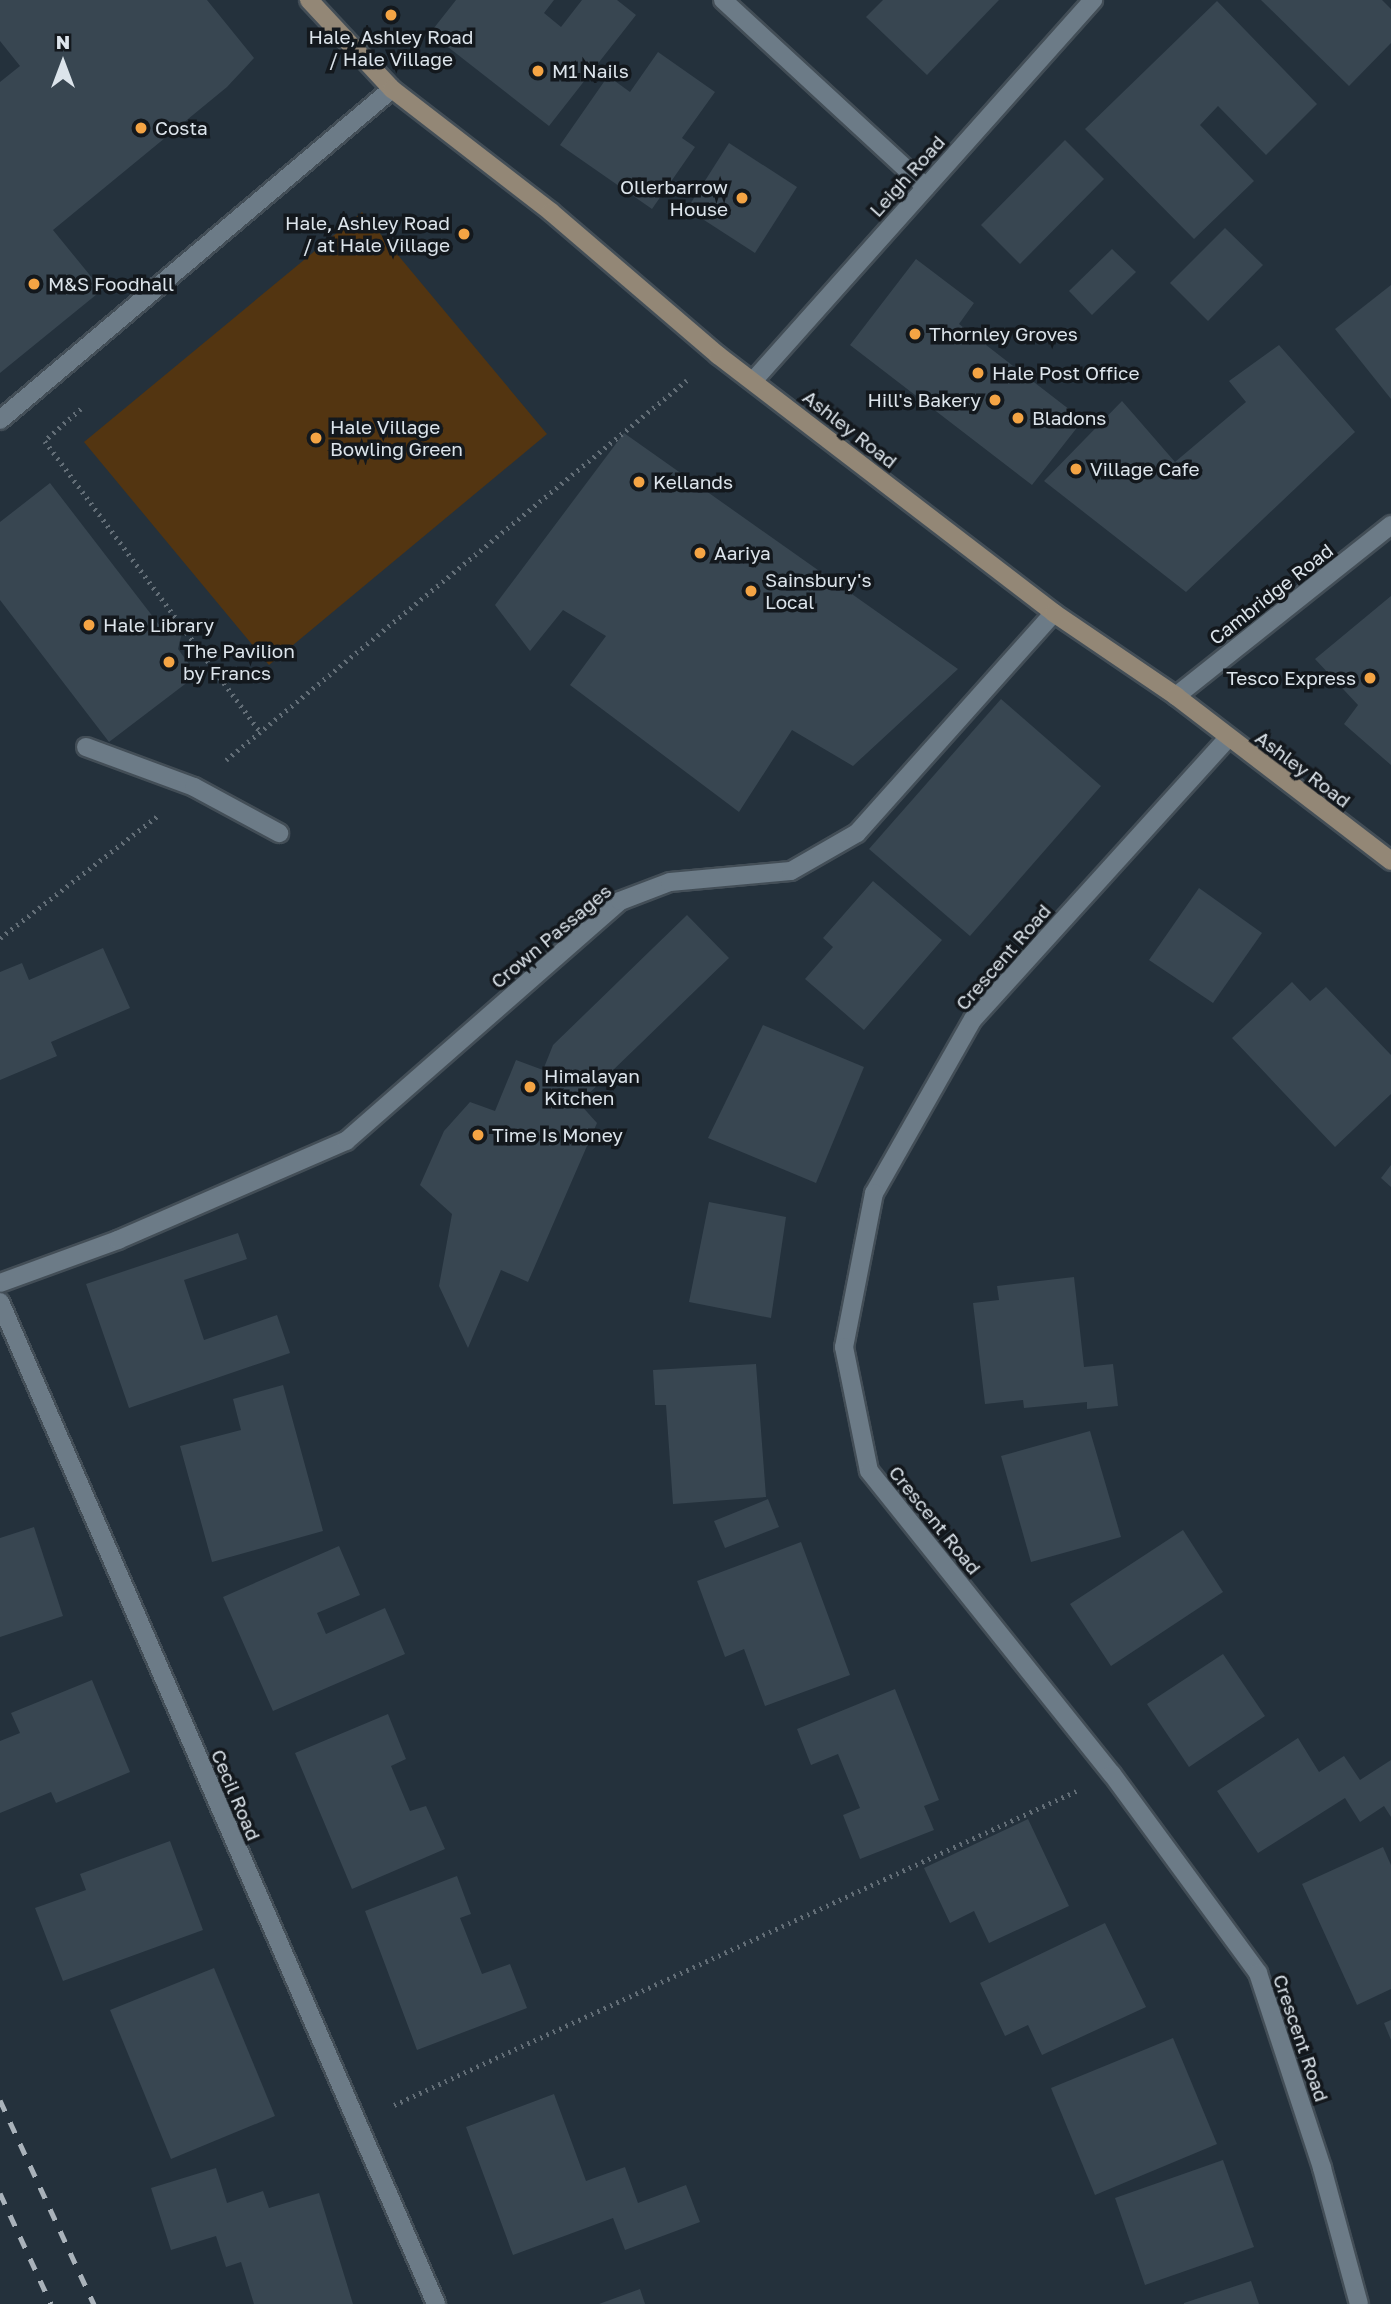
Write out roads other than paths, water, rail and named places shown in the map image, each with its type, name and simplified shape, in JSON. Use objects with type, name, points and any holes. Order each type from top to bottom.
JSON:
[{"type":"main road","name":"Ashley Road","points":[[309,0],[392,89],[551,212],[718,355],[1054,613],[1176,696],[1391,860]]},
{"type":"street","points":[[723,0],[926,187]]},
{"type":"street","name":"Leigh Road","points":[[753,381],[1093,0]]},
{"type":"street","points":[[0,420],[392,89]]},
{"type":"street","name":"Cambridge Road","points":[[1176,696],[1391,525]]},
{"type":"street","name":"Crown Passages","points":[[0,1283],[118,1240],[346,1141],[620,901],[670,882],[791,871],[857,834],[1054,613]]},
{"type":"street","name":"Crescent Road","points":[[1228,738],[973,1019],[874,1193],[844,1347],[869,1471],[1112,1774],[1258,1973],[1322,2168],[1359,2304]]},
{"type":"street","points":[[86,747],[194,787],[279,832]]},
{"type":"street","name":"Cecil Road","points":[[0,1302],[436,2304]]},
{"type":"railway","points":[[0,2100],[94,2304]]},
{"type":"railway","points":[[0,2193],[51,2304]]},
{"type":"place","name":"Hale, Ashley Road / Hale Village","points":[[391,15]]},
{"type":"place","name":"M1 Nails","points":[[538,71]]},
{"type":"place","name":"Costa","points":[[141,128]]},
{"type":"place","name":"Ollerbarrow House","points":[[742,198]]},
{"type":"place","name":"Hale, Ashley Road / at Hale Village","points":[[464,234]]},
{"type":"place","name":"M&S Foodhall","points":[[34,284]]},
{"type":"place","name":"Thornley Groves","points":[[915,334]]},
{"type":"place","name":"Hale Post Office","points":[[978,373]]},
{"type":"place","name":"Hill's Bakery","points":[[995,400]]},
{"type":"place","name":"Bladons","points":[[1018,418]]},
{"type":"place","name":"Hale Village Bowling Green","points":[[316,438]]},
{"type":"place","name":"Village Cafe","points":[[1076,469]]},
{"type":"place","name":"Kellands","points":[[639,482]]},
{"type":"place","name":"Aariya","points":[[700,553]]},
{"type":"place","name":"Sainsbury's Local","points":[[751,591]]},
{"type":"place","name":"Hale Library","points":[[89,625]]},
{"type":"place","name":"The Pavilion by Francs","points":[[169,662]]},
{"type":"place","name":"Tesco Express","points":[[1370,678]]},
{"type":"place","name":"Himalayan Kitchen","points":[[530,1087]]},
{"type":"place","name":"Time Is Money","points":[[478,1135]]}]
